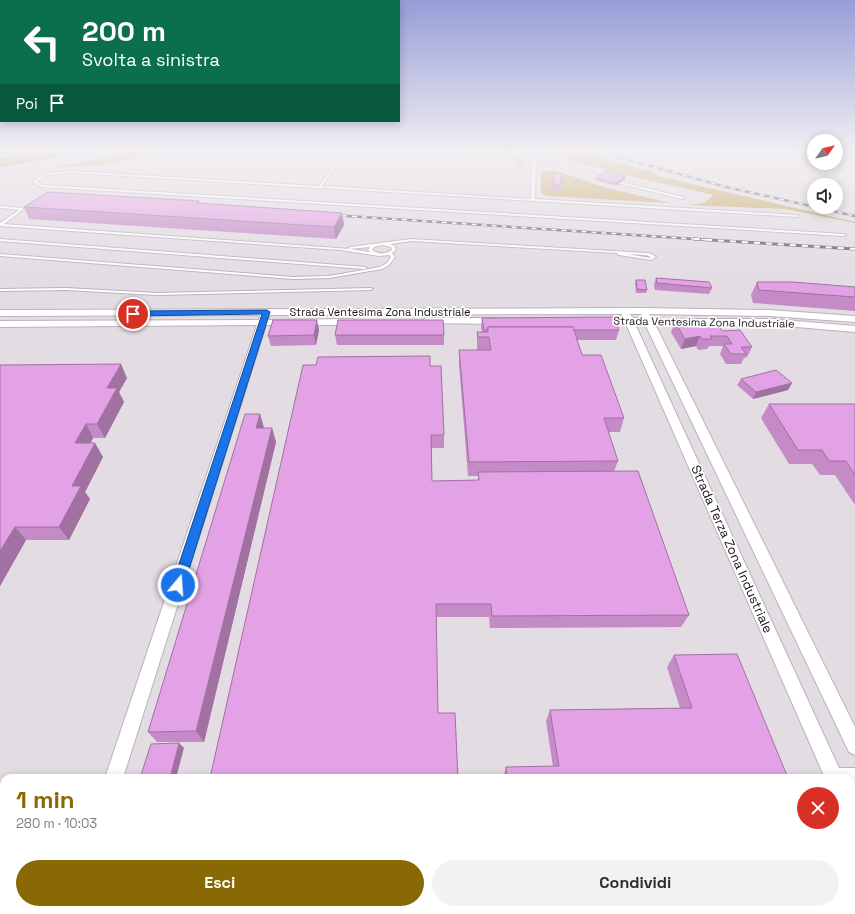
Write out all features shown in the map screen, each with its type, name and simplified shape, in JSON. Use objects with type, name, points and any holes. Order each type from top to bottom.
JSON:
[{"type":"street","name":"Strada Ventesima Zona Industriale","points":[[0,314],[265,317],[645,316],[770,313],[855,319]]},
{"type":"street","name":"Strada Ventesima Zona Industriale","points":[[0,324],[265,317],[376,322],[465,316]]},
{"type":"street","name":"Strada Terza Zona Industriale","points":[[627,316],[833,774]]},
{"type":"street","name":"Strada Ventesima Zona Industriale","points":[[645,316],[773,322],[855,329]]},
{"type":"street","name":"Strada Terza Zona Industriale","points":[[645,316],[855,746]]},
{"type":"street","points":[[115,774],[265,317]]},
{"type":"street","points":[[644,352],[663,352]]},
{"type":"street","points":[[678,428],[699,428]]},
{"type":"lane","points":[[199,196],[844,235]]},
{"type":"lane","points":[[455,196],[798,216]]},
{"type":"lane","points":[[533,196],[533,200]]},
{"type":"lane","points":[[673,196],[682,198]]},
{"type":"lane","points":[[0,207],[22,209],[0,225]]},
{"type":"lane","points":[[0,225],[341,249],[375,254],[390,253],[394,248],[402,243],[411,240]]},
{"type":"lane","points":[[0,240],[374,269]]},
{"type":"lane","points":[[341,249],[411,240],[619,254],[646,254],[651,255],[654,258],[651,259],[619,254]]},
{"type":"lane","points":[[383,244],[390,245],[394,248]]},
{"type":"lane","points":[[375,245],[371,248],[375,254]]},
{"type":"lane","points":[[0,255],[293,278],[329,277],[381,268],[388,264],[393,257],[390,253]]},
{"type":"lane","points":[[0,287],[157,294],[371,289]]},
{"type":"shaded area","points":[[546,196],[639,196],[670,203]]},
{"type":"shaded area","points":[[713,196],[742,196],[807,211],[807,213],[785,209],[689,205],[704,203]]},
{"type":"shaded area","points":[[810,214],[821,214],[855,223]]},
{"type":"building","points":[[42,196],[109,196],[199,201],[197,203],[342,213],[334,227],[24,207]]},
{"type":"building","points":[[656,278],[709,282],[712,288],[657,283]]},
{"type":"building","points":[[636,280],[645,280],[647,290],[637,289]]},
{"type":"building","points":[[757,282],[793,282],[855,287],[855,297],[759,290]]},
{"type":"building","points":[[613,317],[619,330],[574,330],[573,327],[488,327],[487,330],[484,330],[482,318]]},
{"type":"building","points":[[698,319],[702,326],[719,326],[722,331],[740,330],[752,347],[741,347],[746,354],[731,354],[724,344],[732,344],[727,336],[710,336],[712,339],[702,339],[700,336],[685,339],[675,322]]},
{"type":"building","points":[[273,320],[317,320],[314,335],[268,336]]},
{"type":"building","points":[[338,320],[443,320],[444,335],[335,335]]},
{"type":"building","points":[[488,327],[573,327],[582,355],[601,355],[624,418],[604,418],[618,461],[469,462],[459,350],[491,350],[489,337],[478,337],[477,332],[488,332]]},
{"type":"building","points":[[430,356],[430,366],[441,366],[444,435],[431,435],[432,481],[479,480],[478,472],[638,471],[689,615],[492,616],[491,604],[436,604],[438,713],[455,713],[458,774],[211,774],[303,365],[316,365],[318,357]]},
{"type":"building","points":[[121,364],[107,388],[117,388],[97,424],[86,424],[75,443],[95,443],[72,486],[81,486],[59,527],[15,527],[0,551],[0,365]]},
{"type":"building","points":[[776,370],[792,383],[756,392],[741,379]]},
{"type":"building","points":[[769,404],[855,404],[855,475],[846,461],[829,461],[822,450],[798,450]]},
{"type":"building","points":[[245,414],[260,414],[256,428],[272,428],[196,731],[148,732]]},
{"type":"building","points":[[737,654],[786,774],[507,774],[506,767],[559,766],[550,710],[692,708],[674,655]]},
{"type":"building","points":[[179,743],[171,774],[141,774],[151,744]]},
{"type":"railway","points":[[765,196],[855,216]]},
{"type":"railway","points":[[332,215],[708,240]]},
{"type":"railway","points":[[694,239],[708,240]]},
{"type":"railway","points":[[708,240],[855,249]]},
{"type":"route","points":[[133,314],[267,312],[178,585]]}]
